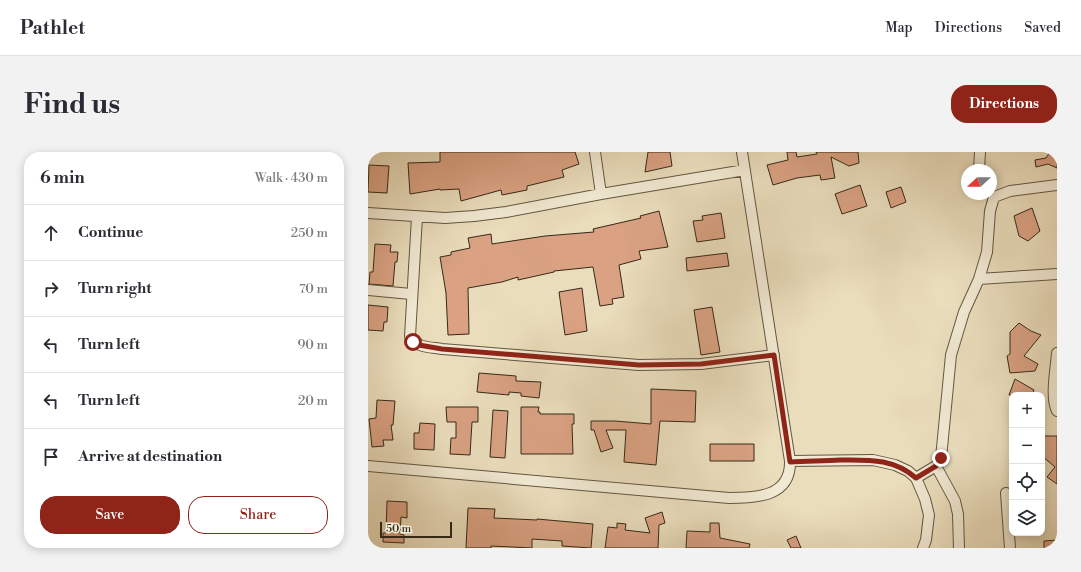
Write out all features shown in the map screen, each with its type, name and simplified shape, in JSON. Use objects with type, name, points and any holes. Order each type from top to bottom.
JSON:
[{"type":"street","points":[[595,152],[601,194]]},
{"type":"street","points":[[368,466],[729,498],[761,496],[772,493],[782,485],[790,472],[790,462],[742,152]]},
{"type":"street","points":[[979,164],[980,152]]},
{"type":"street","points":[[368,213],[445,218],[506,212],[601,194],[745,170]]},
{"type":"street","points":[[997,193],[1057,185]]},
{"type":"street","points":[[916,478],[936,466],[941,458],[952,355],[964,312],[979,279],[986,252],[991,200]]},
{"type":"street","points":[[417,216],[410,336],[413,342],[419,345],[442,349],[639,365],[701,364],[774,355]]},
{"type":"street","points":[[979,279],[1057,274]]},
{"type":"street","points":[[368,290],[412,294]]},
{"type":"street","points":[[1057,355],[1054,394],[1055,407],[1057,411]]},
{"type":"street","points":[[790,462],[873,460],[895,465],[908,471],[916,478],[925,499],[929,514],[929,528],[923,548]]},
{"type":"street","points":[[936,466],[955,502],[958,514],[959,548]]},
{"type":"street","points":[[1006,493],[1010,548]]},
{"type":"building","points":[[440,152],[575,152],[579,164],[562,170],[564,177],[527,186],[527,190],[502,195],[501,190],[461,201],[459,189],[440,189],[410,194],[408,163],[440,162]]},
{"type":"building","points":[[648,152],[670,152],[672,166],[645,172]]},
{"type":"building","points":[[787,152],[796,152],[797,157],[817,154],[816,152],[858,152],[859,163],[849,166],[831,157],[835,178],[821,180],[820,175],[797,178],[773,185],[767,165],[788,160]]},
{"type":"building","points":[[1050,152],[1057,152],[1057,168],[1048,164],[1036,167],[1035,160],[1046,158]]},
{"type":"building","points":[[369,165],[389,166],[387,193],[368,192]]},
{"type":"building","points":[[860,185],[867,206],[842,214],[835,194]]},
{"type":"building","points":[[901,187],[906,202],[891,208],[886,192]]},
{"type":"building","points":[[1032,208],[1040,231],[1028,241],[1019,236],[1014,216]]},
{"type":"building","points":[[659,211],[668,247],[639,251],[641,259],[619,265],[624,297],[612,299],[613,304],[600,306],[593,267],[554,271],[518,280],[518,277],[502,282],[468,288],[469,334],[448,335],[446,293],[440,257],[451,255],[451,252],[470,248],[468,238],[491,234],[492,244],[545,236],[594,232],[593,229],[641,218],[640,216]]},
{"type":"building","points":[[721,213],[725,238],[697,242],[693,221],[703,220],[702,216]]},
{"type":"building","points":[[375,244],[391,245],[390,252],[398,252],[397,262],[395,262],[393,286],[369,284],[370,272],[373,272]]},
{"type":"building","points":[[727,253],[729,266],[687,271],[686,258]]},
{"type":"building","points":[[582,288],[587,331],[565,335],[559,292]]},
{"type":"building","points":[[368,305],[388,307],[387,322],[384,322],[383,331],[368,330]]},
{"type":"building","points":[[712,307],[720,352],[701,355],[694,310]]},
{"type":"building","points":[[1019,323],[1031,331],[1041,335],[1024,356],[1038,364],[1035,371],[1010,373],[1007,356],[1010,354],[1010,332]]},
{"type":"building","points":[[479,373],[516,376],[516,381],[541,382],[539,398],[521,396],[521,393],[509,392],[509,395],[477,392]]},
{"type":"building","points":[[1015,379],[1034,390],[1033,392],[1010,392]]},
{"type":"building","points":[[651,389],[696,391],[695,422],[660,421],[656,465],[624,462],[626,430],[606,430],[613,448],[601,452],[594,430],[591,430],[591,421],[651,424]]},
{"type":"building","points":[[377,400],[395,401],[393,425],[391,425],[393,440],[383,440],[384,446],[372,447],[369,419],[376,418]]},
{"type":"building","points":[[446,407],[478,407],[478,422],[472,422],[470,455],[450,454],[451,438],[456,438],[456,422],[447,422]]},
{"type":"building","points":[[521,407],[539,407],[538,412],[540,412],[540,414],[574,414],[574,424],[572,424],[573,454],[521,454]]},
{"type":"building","points":[[493,410],[508,411],[505,458],[490,457]]},
{"type":"building","points":[[420,423],[435,424],[434,450],[414,449],[414,433],[419,433]]},
{"type":"building","points":[[1045,436],[1057,436],[1057,484],[1047,477],[1055,467],[1045,459]]},
{"type":"building","points":[[710,444],[754,444],[754,461],[710,461]]},
{"type":"building","points":[[387,501],[407,502],[407,518],[401,517],[400,534],[404,535],[404,543],[383,542],[383,533],[386,533]]},
{"type":"building","points":[[468,508],[495,509],[494,518],[537,519],[593,524],[591,548],[562,546],[562,541],[532,539],[532,548],[491,546],[491,548],[466,548]]},
{"type":"building","points":[[662,512],[665,523],[659,525],[658,548],[605,548],[608,527],[617,528],[617,523],[626,524],[625,530],[650,533],[645,518]]},
{"type":"building","points":[[710,523],[719,523],[720,538],[750,544],[749,548],[686,548],[687,531],[710,532]]},
{"type":"building","points":[[796,536],[801,548],[791,548],[787,540]]},
{"type":"building","points":[[1057,540],[1057,548],[1044,548],[1044,541]]},
{"type":"route","points":[[413,342],[419,345],[442,349],[639,365],[701,364],[774,355],[790,462],[873,460],[895,465],[908,471],[916,478],[936,466],[941,458]]}]
